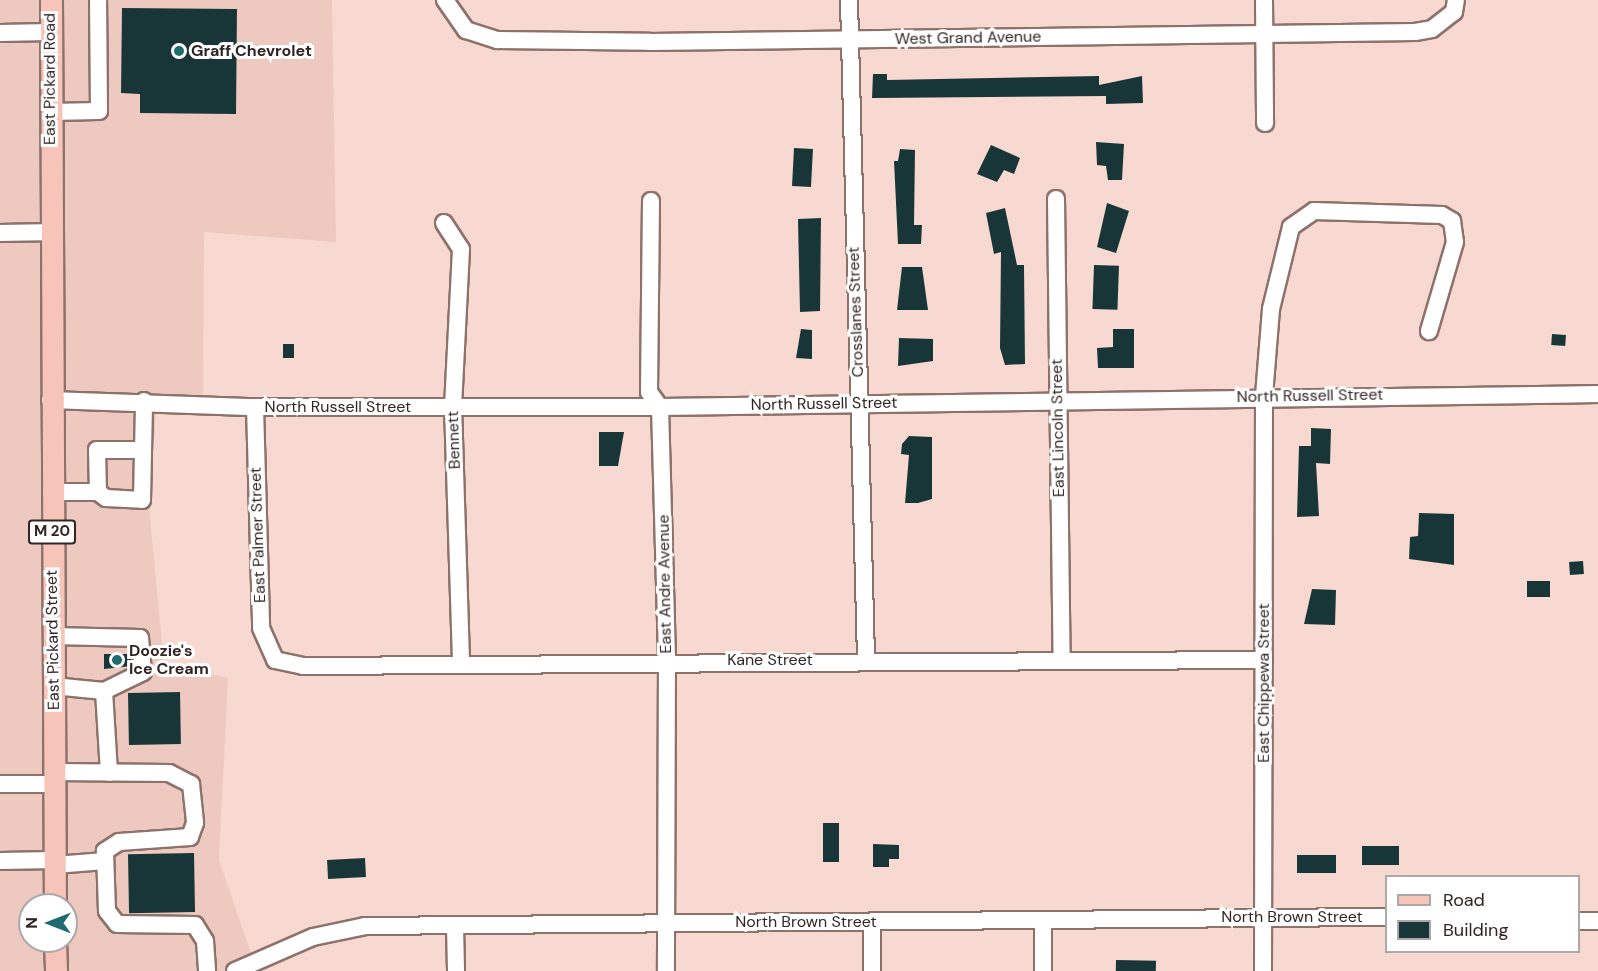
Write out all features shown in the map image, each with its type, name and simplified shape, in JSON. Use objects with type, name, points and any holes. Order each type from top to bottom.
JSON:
[{"type":"main road","name":"East Pickard Road","points":[[50,158],[51,0]]},
{"type":"main road","name":"East Pickard Street","points":[[50,158],[55,893]]},
{"type":"main road","points":[[55,953],[56,971]]},
{"type":"street","points":[[50,112],[99,111],[98,0]]},
{"type":"street","name":"West Grand Avenue","points":[[444,0],[466,30],[496,40],[849,40],[1264,31],[1415,32],[1432,29],[1454,12],[1456,0]]},
{"type":"street","name":"Crosslanes Street","points":[[849,0],[866,659]]},
{"type":"street","points":[[1264,0],[1265,123]]},
{"type":"street","points":[[0,33],[51,32]]},
{"type":"street","name":"East Lincoln Street","points":[[1056,199],[1056,401],[1062,658]]},
{"type":"street","name":"East Andre Avenue","points":[[651,201],[649,392],[660,407],[667,661],[666,971]]},
{"type":"street","name":"East Chippewa Street","points":[[1263,971],[1264,396],[1282,259],[1291,226],[1314,211],[1442,215],[1452,221],[1455,242],[1429,331]]},
{"type":"street","name":"Bennett","points":[[444,223],[461,249],[453,406],[461,663]]},
{"type":"street","points":[[0,233],[50,232]]},
{"type":"street","name":"North Russell Street","points":[[50,400],[144,401],[255,407],[660,407],[1264,396],[1598,394]]},
{"type":"street","points":[[51,492],[98,492],[106,498],[142,500],[144,401]]},
{"type":"street","name":"East Palmer Street","points":[[255,407],[261,628],[275,660]]},
{"type":"street","points":[[98,492],[97,450],[143,450]]},
{"type":"street","points":[[52,636],[140,638],[143,672],[104,691],[53,686]]},
{"type":"street","name":"Kane Street","points":[[275,660],[303,666],[866,659],[1264,660]]},
{"type":"street","points":[[104,691],[109,773]]},
{"type":"street","points":[[0,784],[109,773],[169,772],[191,784],[195,823],[183,841],[111,843],[105,861],[110,920],[130,926],[195,925],[205,941],[207,971]]},
{"type":"street","points":[[0,861],[105,861]]},
{"type":"street","name":"North Brown Street","points":[[235,971],[257,968],[336,930],[665,921],[872,922],[1262,916],[1385,917]]},
{"type":"street","points":[[1043,921],[1043,971]]},
{"type":"street","points":[[1580,921],[1598,921]]},
{"type":"street","points":[[872,922],[872,971]]},
{"type":"street","points":[[455,926],[456,971]]},
{"type":"shaded area","points":[[0,0],[332,0],[336,242],[204,232],[203,405],[157,401],[149,507],[164,664],[228,678],[219,860],[257,971],[0,971]]},
{"type":"building","name":"Graff Chevrolet","points":[[122,8],[237,9],[236,114],[140,113],[140,94],[121,93]]},
{"type":"building","points":[[873,74],[887,74],[887,80],[1099,76],[1099,85],[1142,76],[1143,103],[1106,104],[1106,96],[872,98]]},
{"type":"building","points":[[1096,142],[1124,144],[1122,180],[1108,180],[1106,166],[1097,165]]},
{"type":"building","points":[[991,145],[1020,158],[1014,174],[1004,170],[997,182],[977,174]]},
{"type":"building","points":[[794,148],[813,149],[811,187],[792,186]]},
{"type":"building","points":[[900,149],[915,150],[914,225],[922,225],[921,244],[898,244],[894,161],[898,161]]},
{"type":"building","points":[[1107,203],[1129,211],[1116,253],[1097,247]]},
{"type":"building","points":[[1005,208],[1017,265],[1024,265],[1025,364],[1005,365],[1000,348],[1001,252],[994,254],[986,213]]},
{"type":"building","points":[[821,218],[820,311],[800,312],[798,219]]},
{"type":"building","points":[[1094,265],[1119,266],[1117,310],[1092,309]]},
{"type":"building","points":[[902,267],[922,267],[928,310],[897,310]]},
{"type":"building","points":[[801,329],[812,330],[812,359],[796,358]]},
{"type":"building","points":[[1113,329],[1134,329],[1134,368],[1098,368],[1097,348],[1113,347]]},
{"type":"building","points":[[1552,334],[1566,335],[1565,346],[1551,345]]},
{"type":"building","points":[[899,338],[933,339],[933,361],[898,366]]},
{"type":"building","points":[[283,344],[294,344],[294,358],[283,358]]},
{"type":"building","points":[[1311,428],[1331,429],[1330,464],[1316,463],[1319,516],[1297,517],[1299,446],[1311,446]]},
{"type":"building","points":[[599,432],[624,432],[618,466],[599,466]]},
{"type":"building","points":[[909,436],[932,437],[932,499],[918,503],[905,503],[909,455],[901,454],[902,444]]},
{"type":"building","points":[[1419,513],[1454,514],[1454,565],[1409,559],[1410,537],[1418,536]]},
{"type":"building","points":[[1583,561],[1584,574],[1570,575],[1569,562]]},
{"type":"building","points":[[1527,581],[1550,581],[1550,597],[1527,597]]},
{"type":"building","points":[[1312,589],[1336,590],[1335,625],[1304,624]]},
{"type":"building","points":[[104,654],[131,654],[132,666],[104,669]]},
{"type":"building","points":[[180,692],[181,744],[129,745],[128,693]]},
{"type":"building","points":[[823,823],[839,823],[839,862],[823,862]]},
{"type":"building","points":[[873,844],[899,845],[899,859],[889,859],[889,867],[873,867]]},
{"type":"building","points":[[1362,846],[1399,846],[1399,865],[1362,865]]},
{"type":"building","points":[[194,853],[195,912],[129,913],[128,854]]},
{"type":"building","points":[[1297,855],[1336,855],[1336,873],[1297,873]]},
{"type":"building","points":[[365,858],[366,877],[328,879],[327,860]]},
{"type":"building","points":[[1116,960],[1156,961],[1156,971],[1116,971]]},
{"type":"place","name":"Graff Chevrolet","points":[[179,51]]},
{"type":"place","name":"Doozie's Ice Cream","points":[[117,660]]}]
